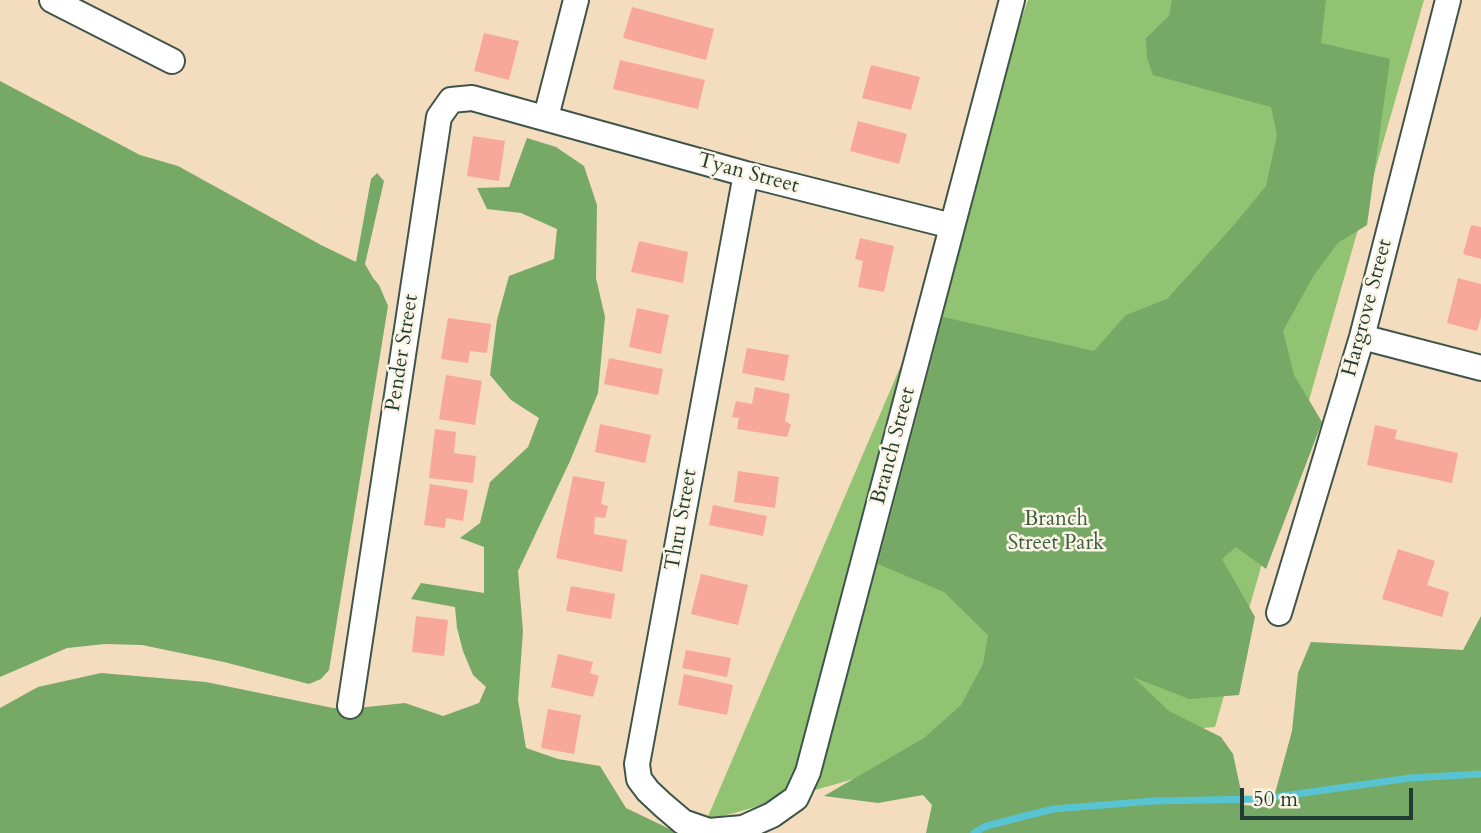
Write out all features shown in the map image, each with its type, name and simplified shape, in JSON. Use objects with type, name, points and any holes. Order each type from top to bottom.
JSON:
[{"type":"street","points":[[52,0],[172,61]]},
{"type":"street","points":[[546,117],[576,0]]},
{"type":"street","name":"Branch Street","points":[[709,831],[743,828],[772,814],[796,798],[808,772],[1012,0]]},
{"type":"street","name":"Hargrove Street","points":[[1279,613],[1362,337],[1448,0]]},
{"type":"street","name":"Pender Street","points":[[350,706],[439,117],[451,100],[472,98],[546,117]]},
{"type":"street","name":"Tyan Street","points":[[546,117],[746,174],[951,226]]},
{"type":"street","name":"Thru Street","points":[[709,831],[683,822],[663,805],[639,779],[637,764],[746,174]]},
{"type":"street","points":[[1362,337],[1481,368]]},
{"type":"green space","name":"Branch Street Park","points":[[1028,0],[1424,0],[1215,727],[970,746],[706,821],[970,204],[983,125]]},
{"type":"green space","points":[[1172,0],[1326,0],[1321,43],[1390,59],[1367,225],[1338,243],[1314,275],[1283,331],[1294,375],[1322,422],[1266,569],[1236,547],[1222,559],[1255,617],[1239,695],[1189,699],[1133,677],[1169,711],[1221,737],[1233,754],[1244,805],[1271,808],[1292,731],[1298,673],[1311,642],[1463,650],[1481,616],[1481,833],[926,833],[932,805],[923,795],[878,803],[824,796],[924,738],[961,705],[983,664],[988,635],[944,592],[878,564],[943,317],[1094,351],[1126,315],[1167,299],[1266,186],[1277,135],[1271,107],[1153,75],[1147,58],[1146,38],[1169,16]]},
{"type":"green space","points":[[0,81],[140,155],[178,166],[356,262],[371,179],[377,173],[384,181],[365,264],[379,285],[388,306],[329,670],[321,679],[309,684],[142,645],[105,644],[67,648],[0,677]]},
{"type":"green space","points":[[527,138],[556,147],[584,166],[597,205],[596,278],[605,317],[598,393],[570,461],[518,571],[523,631],[518,700],[526,748],[558,759],[600,766],[626,808],[678,833],[0,833],[0,708],[38,687],[101,673],[206,682],[333,708],[405,703],[443,716],[479,703],[486,687],[473,675],[463,651],[455,607],[411,599],[421,583],[484,593],[484,547],[460,538],[480,523],[490,482],[528,447],[539,418],[511,400],[490,375],[497,320],[509,276],[554,259],[557,229],[521,213],[487,209],[477,188],[509,187]]},
{"type":"building","points":[[632,7],[714,29],[706,60],[623,38]]},
{"type":"building","points":[[484,33],[519,41],[509,80],[474,71]]},
{"type":"building","points":[[620,60],[705,80],[698,109],[613,89]]},
{"type":"building","points":[[871,65],[920,77],[911,110],[862,98]]},
{"type":"building","points":[[858,121],[907,134],[899,164],[850,151]]},
{"type":"building","points":[[473,136],[505,141],[499,181],[467,176]]},
{"type":"building","points":[[1471,225],[1481,227],[1481,259],[1463,254]]},
{"type":"building","points":[[860,238],[894,246],[884,292],[858,287],[863,261],[855,259]]},
{"type":"building","points":[[639,241],[688,252],[683,283],[631,272]]},
{"type":"building","points":[[1458,278],[1481,284],[1481,317],[1477,331],[1447,323]]},
{"type":"building","points":[[637,308],[669,315],[661,354],[629,347]]},
{"type":"building","points":[[448,318],[491,324],[487,353],[470,351],[468,363],[441,359]]},
{"type":"building","points":[[747,348],[789,355],[784,381],[742,373]]},
{"type":"building","points":[[609,358],[663,369],[658,395],[604,384]]},
{"type":"building","points":[[446,375],[482,381],[475,425],[439,419]]},
{"type":"building","points":[[755,387],[790,394],[785,421],[791,425],[787,437],[737,429],[739,418],[732,417],[736,401],[752,404]]},
{"type":"building","points":[[600,424],[651,435],[645,463],[595,452]]},
{"type":"building","points":[[1375,425],[1397,430],[1395,439],[1458,453],[1452,483],[1367,465]]},
{"type":"building","points":[[435,429],[456,432],[454,453],[476,456],[473,483],[429,478]]},
{"type":"building","points":[[738,471],[779,477],[775,508],[734,502]]},
{"type":"building","points":[[573,476],[605,482],[601,504],[608,506],[605,518],[595,517],[594,534],[627,540],[622,572],[556,558]]},
{"type":"building","points":[[430,484],[468,490],[463,521],[446,518],[445,528],[424,525]]},
{"type":"building","points":[[713,505],[767,516],[763,536],[709,525]]},
{"type":"building","points":[[1398,549],[1435,561],[1427,585],[1449,592],[1442,617],[1382,599]]},
{"type":"building","points":[[701,574],[748,585],[738,625],[691,614]]},
{"type":"building","points":[[571,586],[615,594],[611,619],[566,611]]},
{"type":"building","points":[[416,616],[448,620],[444,656],[412,652]]},
{"type":"building","points":[[686,650],[731,658],[727,677],[682,668]]},
{"type":"building","points":[[558,654],[593,662],[590,673],[599,676],[593,697],[551,687]]},
{"type":"building","points":[[684,674],[733,685],[727,715],[678,705]]},
{"type":"building","points":[[548,709],[581,715],[574,754],[541,748]]},
{"type":"waterway","points":[[974,833],[986,826],[1053,809],[1153,801],[1261,799],[1410,778],[1481,774]]}]
